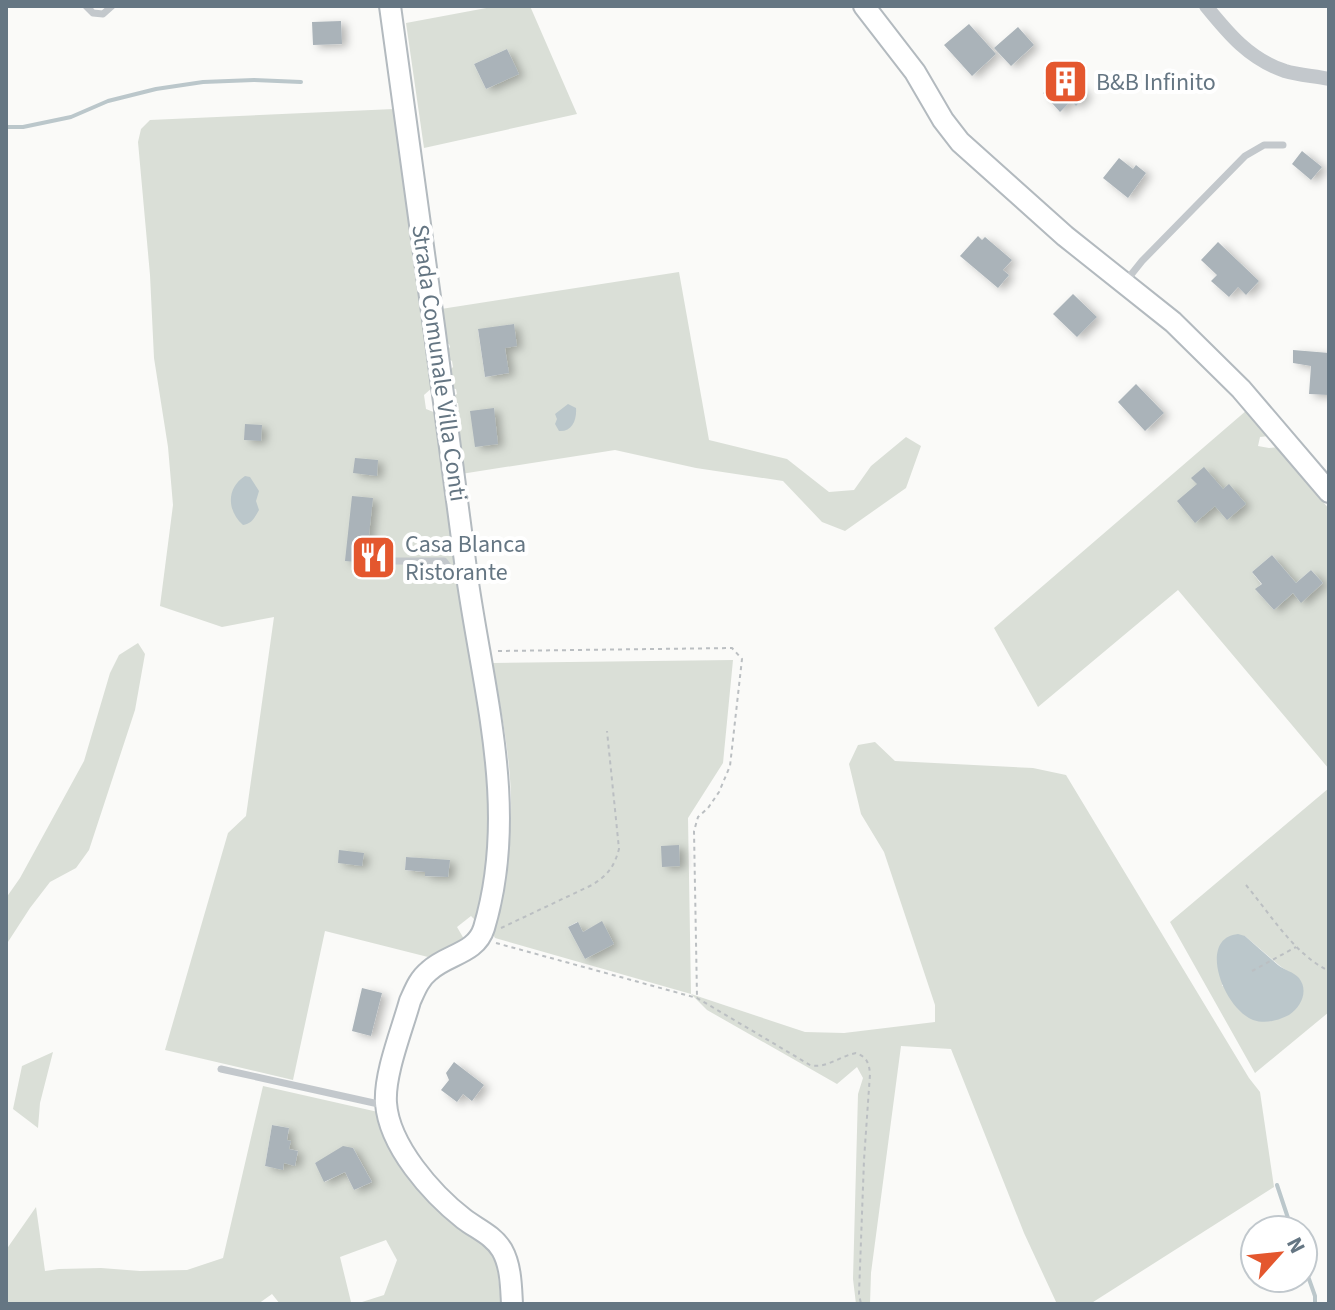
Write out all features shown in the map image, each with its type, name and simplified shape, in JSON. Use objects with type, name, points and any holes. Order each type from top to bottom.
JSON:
[{"type":"street","name":"Strada Comunale Villa Conti","points":[[390,6],[467,576],[495,741],[499,816],[496,870],[480,938]]},
{"type":"street","points":[[864,6],[915,72],[943,120],[960,142],[1065,236],[1173,322],[1241,389],[1329,492]]},
{"type":"street","points":[[1206,6],[1233,40],[1256,57],[1284,71],[1329,79]]},
{"type":"street","points":[[480,938],[470,948],[436,965],[415,989],[388,1082],[386,1106],[394,1132],[423,1179],[443,1202],[489,1235],[502,1250],[509,1271],[512,1304]]},
{"type":"lane","points":[[86,6],[99,14],[112,6]]},
{"type":"lane","points":[[1125,283],[1152,250],[1245,156],[1264,145],[1283,145]]},
{"type":"lane","points":[[391,561],[444,561],[454,574],[467,576]]},
{"type":"lane","points":[[221,1069],[386,1106]]},
{"type":"path","points":[[480,652],[732,648],[742,659],[730,766],[719,792],[698,817],[694,831],[697,998]]},
{"type":"path","points":[[480,938],[592,885],[615,865],[619,849],[607,731]]},
{"type":"path","points":[[1246,885],[1296,947],[1318,966],[1329,971]]},
{"type":"path","points":[[480,938],[697,998],[810,1065],[824,1066],[856,1053],[864,1056],[869,1063],[870,1074],[864,1160],[861,1304]]},
{"type":"path","points":[[1252,971],[1296,947]]},
{"type":"shaded area","points":[[497,6],[530,6],[577,114],[424,148],[406,23]],"holes":[[[507,49],[518,74],[486,89],[474,64]]]},
{"type":"shaded area","points":[[394,109],[433,387],[424,395],[426,409],[436,413],[488,756],[489,873],[477,922],[471,916],[457,927],[464,939],[428,957],[325,931],[293,1080],[165,1050],[228,833],[246,816],[274,617],[222,627],[160,606],[173,505],[168,447],[154,358],[138,142],[141,129],[150,120]],"holes":[[[406,857],[449,861],[448,877],[425,876],[425,872],[405,870]]]},
{"type":"shaded area","points":[[679,272],[709,440],[787,459],[829,492],[854,490],[871,466],[906,437],[921,446],[906,488],[845,531],[822,522],[783,481],[696,468],[615,450],[461,474],[454,416],[459,410],[458,403],[452,403],[451,398],[457,394],[456,389],[450,388],[448,372],[453,367],[452,361],[447,358],[446,351],[450,347],[445,343],[441,309]],"holes":[[[514,324],[505,348],[508,373],[485,377],[478,330]]]},
{"type":"shaded area","points":[[568,404],[576,408],[576,417],[567,430],[559,431],[555,414]]},
{"type":"shaded area","points":[[1247,410],[1269,436],[1260,437],[1258,446],[1278,447],[1329,509],[1329,769],[1178,590],[1038,707],[994,628]],"holes":[[[1272,555],[1296,583],[1311,570],[1323,583],[1301,602],[1293,593],[1274,610],[1256,590],[1261,584],[1252,572]]]},
{"type":"shaded area","points":[[245,476],[250,477],[259,491],[256,501],[259,510],[251,522],[243,525],[234,513],[231,500],[234,487]]},
{"type":"shaded area","points":[[138,643],[145,654],[135,710],[89,850],[76,868],[50,882],[6,945],[6,898],[84,761],[110,673],[119,655]]},
{"type":"shaded area","points":[[733,660],[723,763],[688,818],[691,994],[495,938],[490,929],[507,856],[511,793],[493,663]],"holes":[[[577,922],[583,932],[602,922],[613,944],[585,959],[568,927]]]},
{"type":"shaded area","points":[[875,742],[895,761],[1033,768],[1066,775],[1260,1092],[1274,1187],[1090,1304],[1057,1304],[1024,1233],[951,1049],[901,1046],[871,1273],[870,1304],[856,1304],[853,1279],[858,1094],[863,1078],[857,1067],[837,1084],[707,1010],[691,994],[805,1032],[844,1033],[935,1022],[935,1005],[884,852],[861,814],[849,764],[858,745]]},
{"type":"shaded area","points":[[1329,788],[1329,1012],[1255,1073],[1170,922]],"holes":[[[1245,936],[1299,979],[1222,986]]]},
{"type":"shaded area","points":[[1238,934],[1245,936],[1278,965],[1299,978],[1303,988],[1302,998],[1289,1015],[1271,1021],[1253,1020],[1232,1002],[1224,989],[1217,960],[1219,947],[1226,938]]},
{"type":"shaded area","points":[[53,1052],[40,1103],[38,1128],[13,1109],[22,1066]]},
{"type":"shaded area","points":[[263,1086],[378,1112],[400,1162],[424,1195],[493,1256],[497,1265],[501,1304],[280,1304],[272,1294],[258,1304],[6,1304],[6,1250],[36,1207],[45,1271],[101,1268],[187,1270],[223,1258]],"holes":[[[272,1125],[289,1128],[289,1149],[298,1151],[295,1165],[284,1163],[283,1169],[265,1166]],[[353,1148],[372,1182],[354,1190],[345,1172],[325,1182],[315,1163]],[[386,1240],[397,1260],[384,1295],[351,1302],[340,1257]]]},
{"type":"building","points":[[341,21],[342,44],[313,45],[312,22]]},
{"type":"building","points":[[969,24],[996,54],[972,76],[944,45]]},
{"type":"building","points":[[1018,27],[1034,45],[1011,66],[994,48]]},
{"type":"building","points":[[507,49],[519,74],[486,89],[474,64]]},
{"type":"building","name":"B&B Infinito","points":[[1066,71],[1087,95],[1076,106],[1071,101],[1060,112],[1043,93]]},
{"type":"building","points":[[1302,151],[1322,167],[1311,180],[1292,164]]},
{"type":"building","points":[[1119,158],[1133,169],[1136,165],[1146,173],[1128,198],[1103,178]]},
{"type":"building","points":[[978,236],[982,240],[985,237],[1012,260],[1003,270],[1009,275],[998,288],[960,256]]},
{"type":"building","points":[[1218,242],[1259,281],[1246,295],[1238,287],[1229,297],[1211,281],[1217,275],[1201,260]]},
{"type":"building","points":[[1073,294],[1097,317],[1077,337],[1053,314]]},
{"type":"building","points":[[514,324],[517,346],[505,348],[509,373],[485,377],[478,329]]},
{"type":"building","points":[[1293,350],[1329,353],[1329,395],[1309,394],[1311,366],[1293,363]]},
{"type":"building","points":[[1136,384],[1164,413],[1145,431],[1118,402]]},
{"type":"building","points":[[494,408],[498,444],[475,447],[470,411]]},
{"type":"building","points":[[245,424],[262,425],[261,441],[244,440]]},
{"type":"building","points":[[355,458],[378,460],[377,476],[353,473]]},
{"type":"building","points":[[1204,467],[1223,489],[1229,484],[1246,504],[1227,520],[1215,506],[1195,523],[1177,501],[1197,484],[1191,478]]},
{"type":"building","points":[[352,496],[373,498],[366,563],[345,561]]},
{"type":"building","points":[[1272,555],[1296,583],[1311,570],[1323,583],[1301,603],[1293,593],[1274,610],[1255,589],[1262,584],[1252,572]]},
{"type":"building","points":[[679,845],[680,866],[662,867],[661,846]]},
{"type":"building","points":[[339,850],[364,853],[362,866],[338,863]]},
{"type":"building","points":[[406,857],[450,860],[448,877],[425,876],[425,872],[405,870]]},
{"type":"building","points":[[602,921],[614,944],[585,959],[568,927],[578,922],[583,932]]},
{"type":"building","points":[[362,988],[382,993],[371,1036],[352,1031]]},
{"type":"building","points":[[454,1062],[484,1085],[472,1101],[463,1094],[457,1102],[441,1090],[449,1080],[446,1073]]},
{"type":"building","points":[[272,1125],[289,1128],[289,1149],[298,1151],[295,1166],[284,1163],[283,1170],[265,1166]]},
{"type":"building","points":[[343,1146],[353,1148],[372,1182],[354,1190],[345,1172],[324,1182],[315,1163]]},
{"type":"waterway","points":[[6,127],[23,127],[71,117],[108,101],[156,89],[203,82],[301,82]]},
{"type":"waterway","points":[[1277,1185],[1287,1214]]},
{"type":"waterway","points":[[1314,1294],[1315,1304]]},
{"type":"place","name":"B&B Infinito","points":[[1065,82]]},
{"type":"place","name":"Casa Blanca Ristorante","points":[[374,558]]}]
